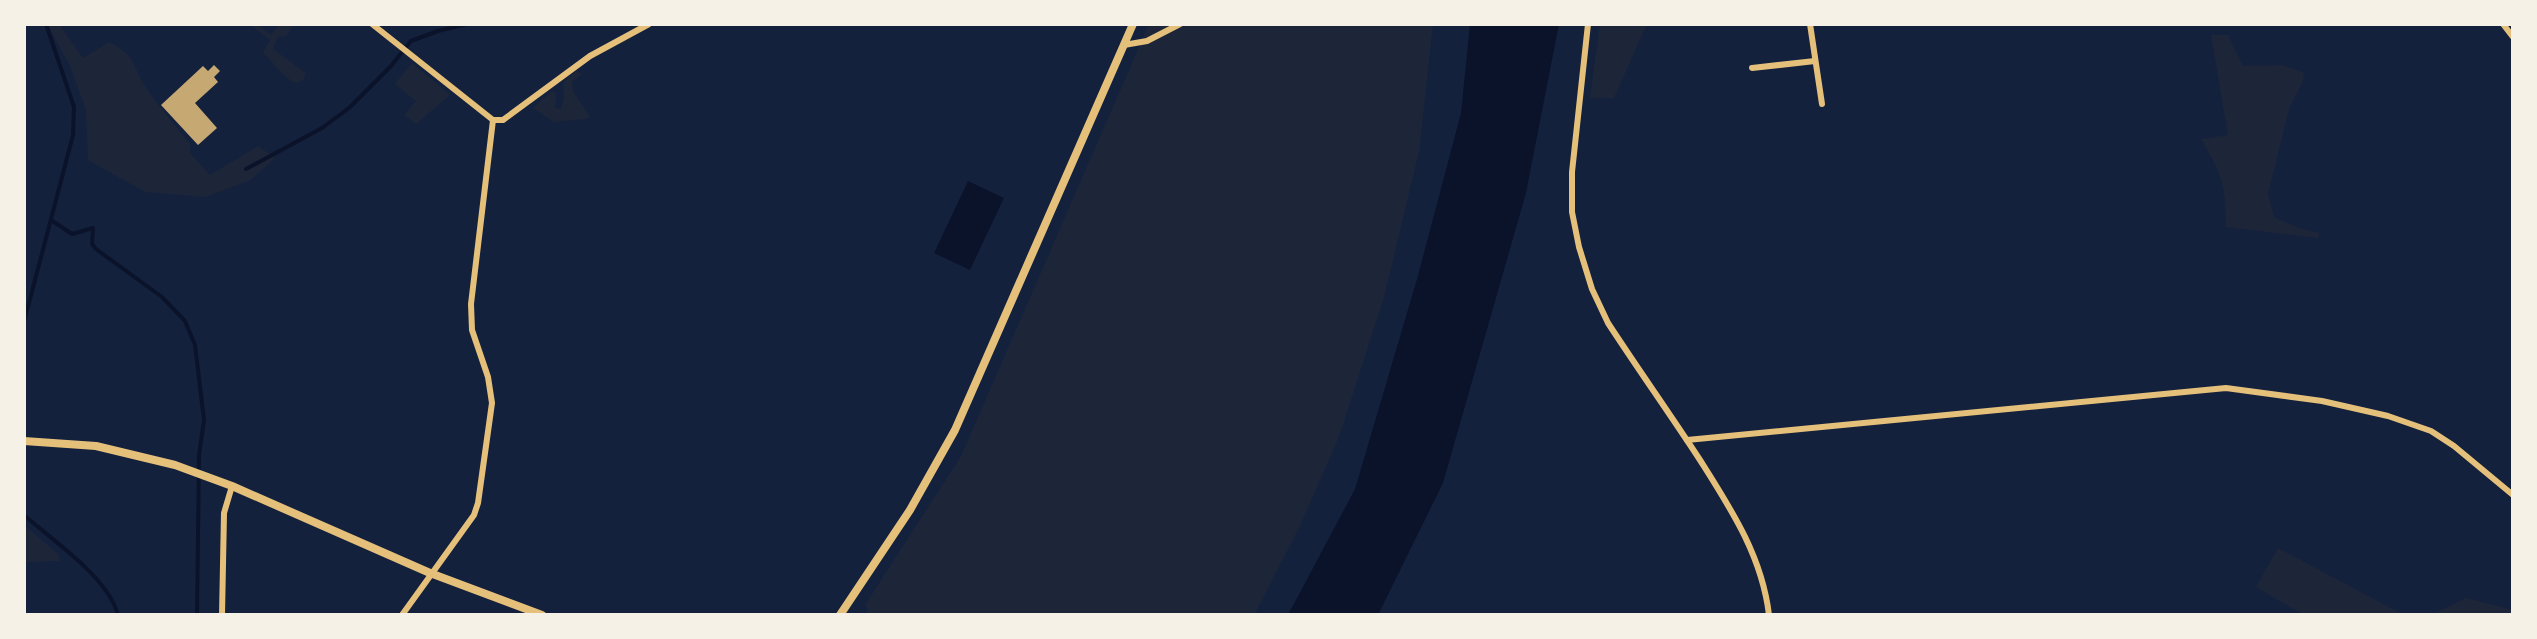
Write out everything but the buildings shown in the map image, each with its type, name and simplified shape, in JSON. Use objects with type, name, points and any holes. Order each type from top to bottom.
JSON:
[{"type":"street","points":[[372,24],[493,120],[503,120],[590,56],[649,24]]},
{"type":"street","points":[[841,615],[910,510],[955,430],[1133,24]]},
{"type":"street","points":[[1124,45],[1147,41],[1180,24]]},
{"type":"street","points":[[1588,24],[1572,172],[1572,212],[1579,247],[1592,289],[1608,323],[1687,440],[1755,554],[1769,615]]},
{"type":"street","points":[[1810,24],[1822,104]]},
{"type":"street","points":[[2503,24],[2513,37]]},
{"type":"street","points":[[1752,68],[1815,61]]},
{"type":"street","points":[[402,615],[474,515],[490,430],[492,403],[488,377],[472,330],[471,304],[493,120]]},
{"type":"street","points":[[1687,440],[2226,388],[2322,401],[2388,416],[2431,431],[2513,495]]},
{"type":"street","points":[[24,441],[96,446],[175,465],[232,486],[430,573],[542,615]]},
{"type":"street","points":[[222,615],[224,513],[232,486]]},
{"type":"shaded area","points":[[47,24],[59,24],[83,58],[109,42],[125,52],[147,89],[190,144],[190,153],[210,175],[258,146],[275,158],[251,180],[205,197],[145,192],[88,160],[86,110],[70,66]]},
{"type":"shaded area","points":[[249,24],[256,24],[271,35],[280,24],[294,24],[286,36],[278,37],[273,49],[306,73],[303,80],[296,83],[278,69],[263,52],[270,40]]},
{"type":"shaded area","points":[[1149,24],[1433,24],[1419,152],[1384,297],[1339,437],[1299,528],[1254,615],[865,615],[868,610],[865,605],[961,456]]},
{"type":"shaded area","points":[[1470,24],[1559,24],[1526,193],[1443,483],[1378,615],[1288,615],[1355,489],[1417,279],[1461,113]]},
{"type":"shaded area","points":[[1600,24],[1647,24],[1614,98],[1590,98]]},
{"type":"shaded area","points":[[2211,35],[2228,35],[2243,66],[2281,65],[2303,72],[2304,79],[2289,109],[2268,194],[2274,217],[2319,233],[2318,238],[2226,227],[2221,181],[2201,139],[2228,135]]},
{"type":"shaded area","points":[[412,63],[450,95],[416,124],[404,115],[416,101],[395,84]]},
{"type":"shaded area","points":[[577,71],[582,74],[572,82],[573,91],[590,117],[554,122],[533,108],[552,91],[556,92],[555,108],[561,109],[563,82]]},
{"type":"shaded area","points":[[968,181],[1004,198],[970,270],[934,253]]},
{"type":"shaded area","points":[[24,525],[58,554],[60,561],[24,562]]},
{"type":"shaded area","points":[[2278,548],[2404,615],[2304,615],[2256,587]]},
{"type":"shaded area","points":[[2465,598],[2513,610],[2513,615],[2432,615]]},
{"type":"waterway","points":[[24,322],[73,135],[74,107],[46,24]]},
{"type":"waterway","points":[[246,169],[322,128],[349,108],[411,41],[467,24]]},
{"type":"waterway","points":[[51,220],[72,234],[93,228],[92,244],[96,249],[162,297],[185,321],[195,345],[204,420],[199,455],[197,615]]},
{"type":"waterway","points":[[24,515],[92,574],[112,601],[118,615]]}]
